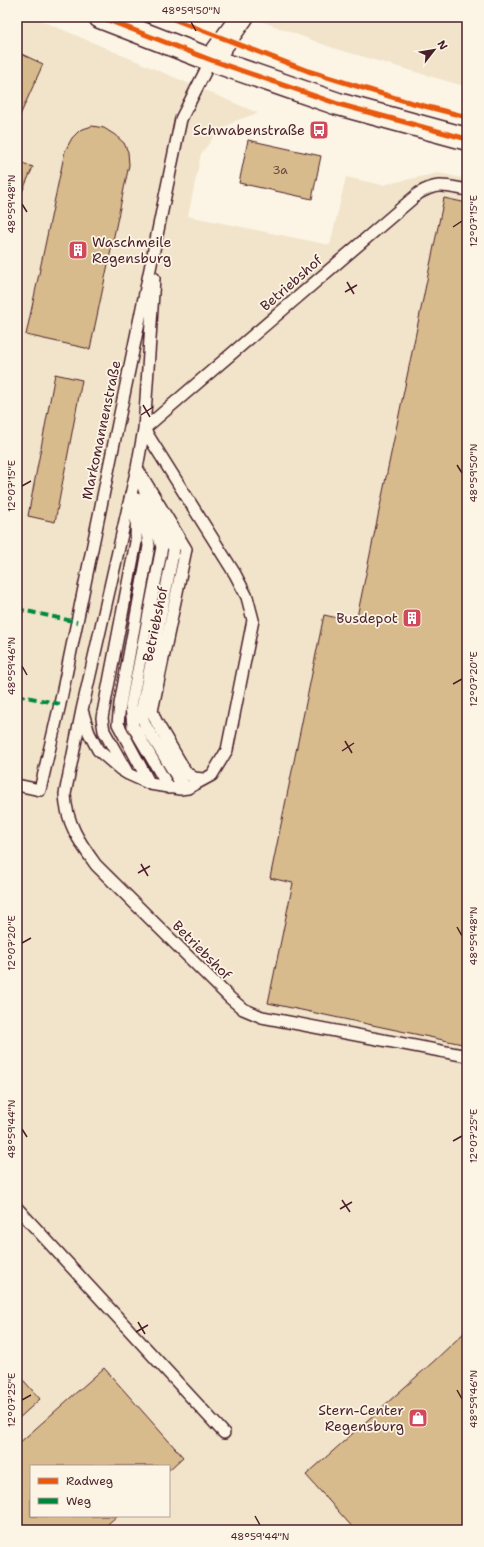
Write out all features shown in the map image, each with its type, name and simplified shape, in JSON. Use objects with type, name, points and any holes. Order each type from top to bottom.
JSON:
[{"type":"street","points":[[100,17],[211,60],[338,104],[467,139]]},
{"type":"street","points":[[211,60],[242,17]]},
{"type":"lane","name":"Markomannenstraße","points":[[17,785],[40,790],[60,704],[181,119],[211,60]]},
{"type":"lane","name":"Betriebshof","points":[[144,429],[419,193],[431,187],[443,185],[467,190]]},
{"type":"lane","name":"Betriebshof","points":[[157,236],[144,429],[137,468],[82,710],[65,794],[66,808],[70,824],[80,844],[96,865],[230,998],[243,1009],[262,1017],[467,1056]]},
{"type":"lane","points":[[144,429],[235,574],[247,597],[253,620],[226,750],[212,775],[188,788]]},
{"type":"lane","name":"Betriebshof","points":[[128,774],[104,731],[102,718],[136,542],[137,468]]},
{"type":"lane","name":"Betriebshof","points":[[137,468],[186,549],[152,711],[156,721],[186,772],[194,778],[203,779]]},
{"type":"lane","name":"Betriebshof","points":[[137,468],[149,546],[120,704],[118,724],[150,784]]},
{"type":"lane","name":"Betriebshof","points":[[137,468],[162,547],[131,706],[131,714],[133,726],[169,788]]},
{"type":"lane","name":"Betriebshof","points":[[137,468],[174,549],[142,708],[143,719],[145,725],[179,780],[188,788]]},
{"type":"lane","name":"Betriebshof","points":[[82,710],[89,733],[98,750],[120,769],[150,784],[169,788],[188,788]]},
{"type":"lane","points":[[17,1208],[224,1433]]},
{"type":"shaded area","points":[[17,17],[33,17],[258,113],[235,121],[216,134],[201,154],[188,216],[330,245],[346,177],[382,185],[438,173],[467,179],[467,203],[444,198],[356,622],[324,615],[270,878],[293,883],[268,1003],[467,1045],[467,1530],[17,1530]]},
{"type":"shaded area","points":[[250,17],[467,17],[467,87],[333,48]]},
{"type":"building","points":[[445,17],[467,17],[467,22]]},
{"type":"building","points":[[17,52],[43,64],[17,122]]},
{"type":"building","name":"Waschmeile Regensburg","points":[[92,126],[104,128],[124,143],[128,152],[129,165],[90,349],[26,335],[65,151],[72,138],[80,130]]},
{"type":"building","points":[[248,140],[321,156],[312,199],[239,183]]},
{"type":"building","points":[[17,161],[33,167],[22,192],[17,190]]},
{"type":"building","name":"Busdepot","points":[[444,198],[467,203],[467,1045],[268,1003],[293,883],[270,878],[324,615],[356,622]]},
{"type":"building","points":[[55,374],[82,380],[55,522],[28,516]]},
{"type":"building","name":"Stern-Center Regensburg","points":[[467,1330],[467,1530],[355,1530],[306,1475]]},
{"type":"building","points":[[104,1368],[183,1457],[170,1469],[170,1465],[30,1465],[30,1517],[116,1517],[101,1530],[17,1530],[17,1445]]},
{"type":"building","points":[[17,1373],[40,1399],[17,1420]]},
{"type":"marked path","points":[[17,609],[77,622]]},
{"type":"marked path","points":[[17,695],[60,704]]},
{"type":"cycle path","points":[[100,17],[211,60],[338,104],[467,139]]},
{"type":"cycle path","points":[[168,17],[308,71],[405,101],[467,117]]},
{"type":"place","name":"Schwabenstraße","points":[[319,130]]},
{"type":"place","name":"Waschmeile Regensburg","points":[[78,250]]},
{"type":"place","name":"Busdepot","points":[[412,618]]},
{"type":"place","name":"Stern-Center Regensburg","points":[[418,1418]]}]
